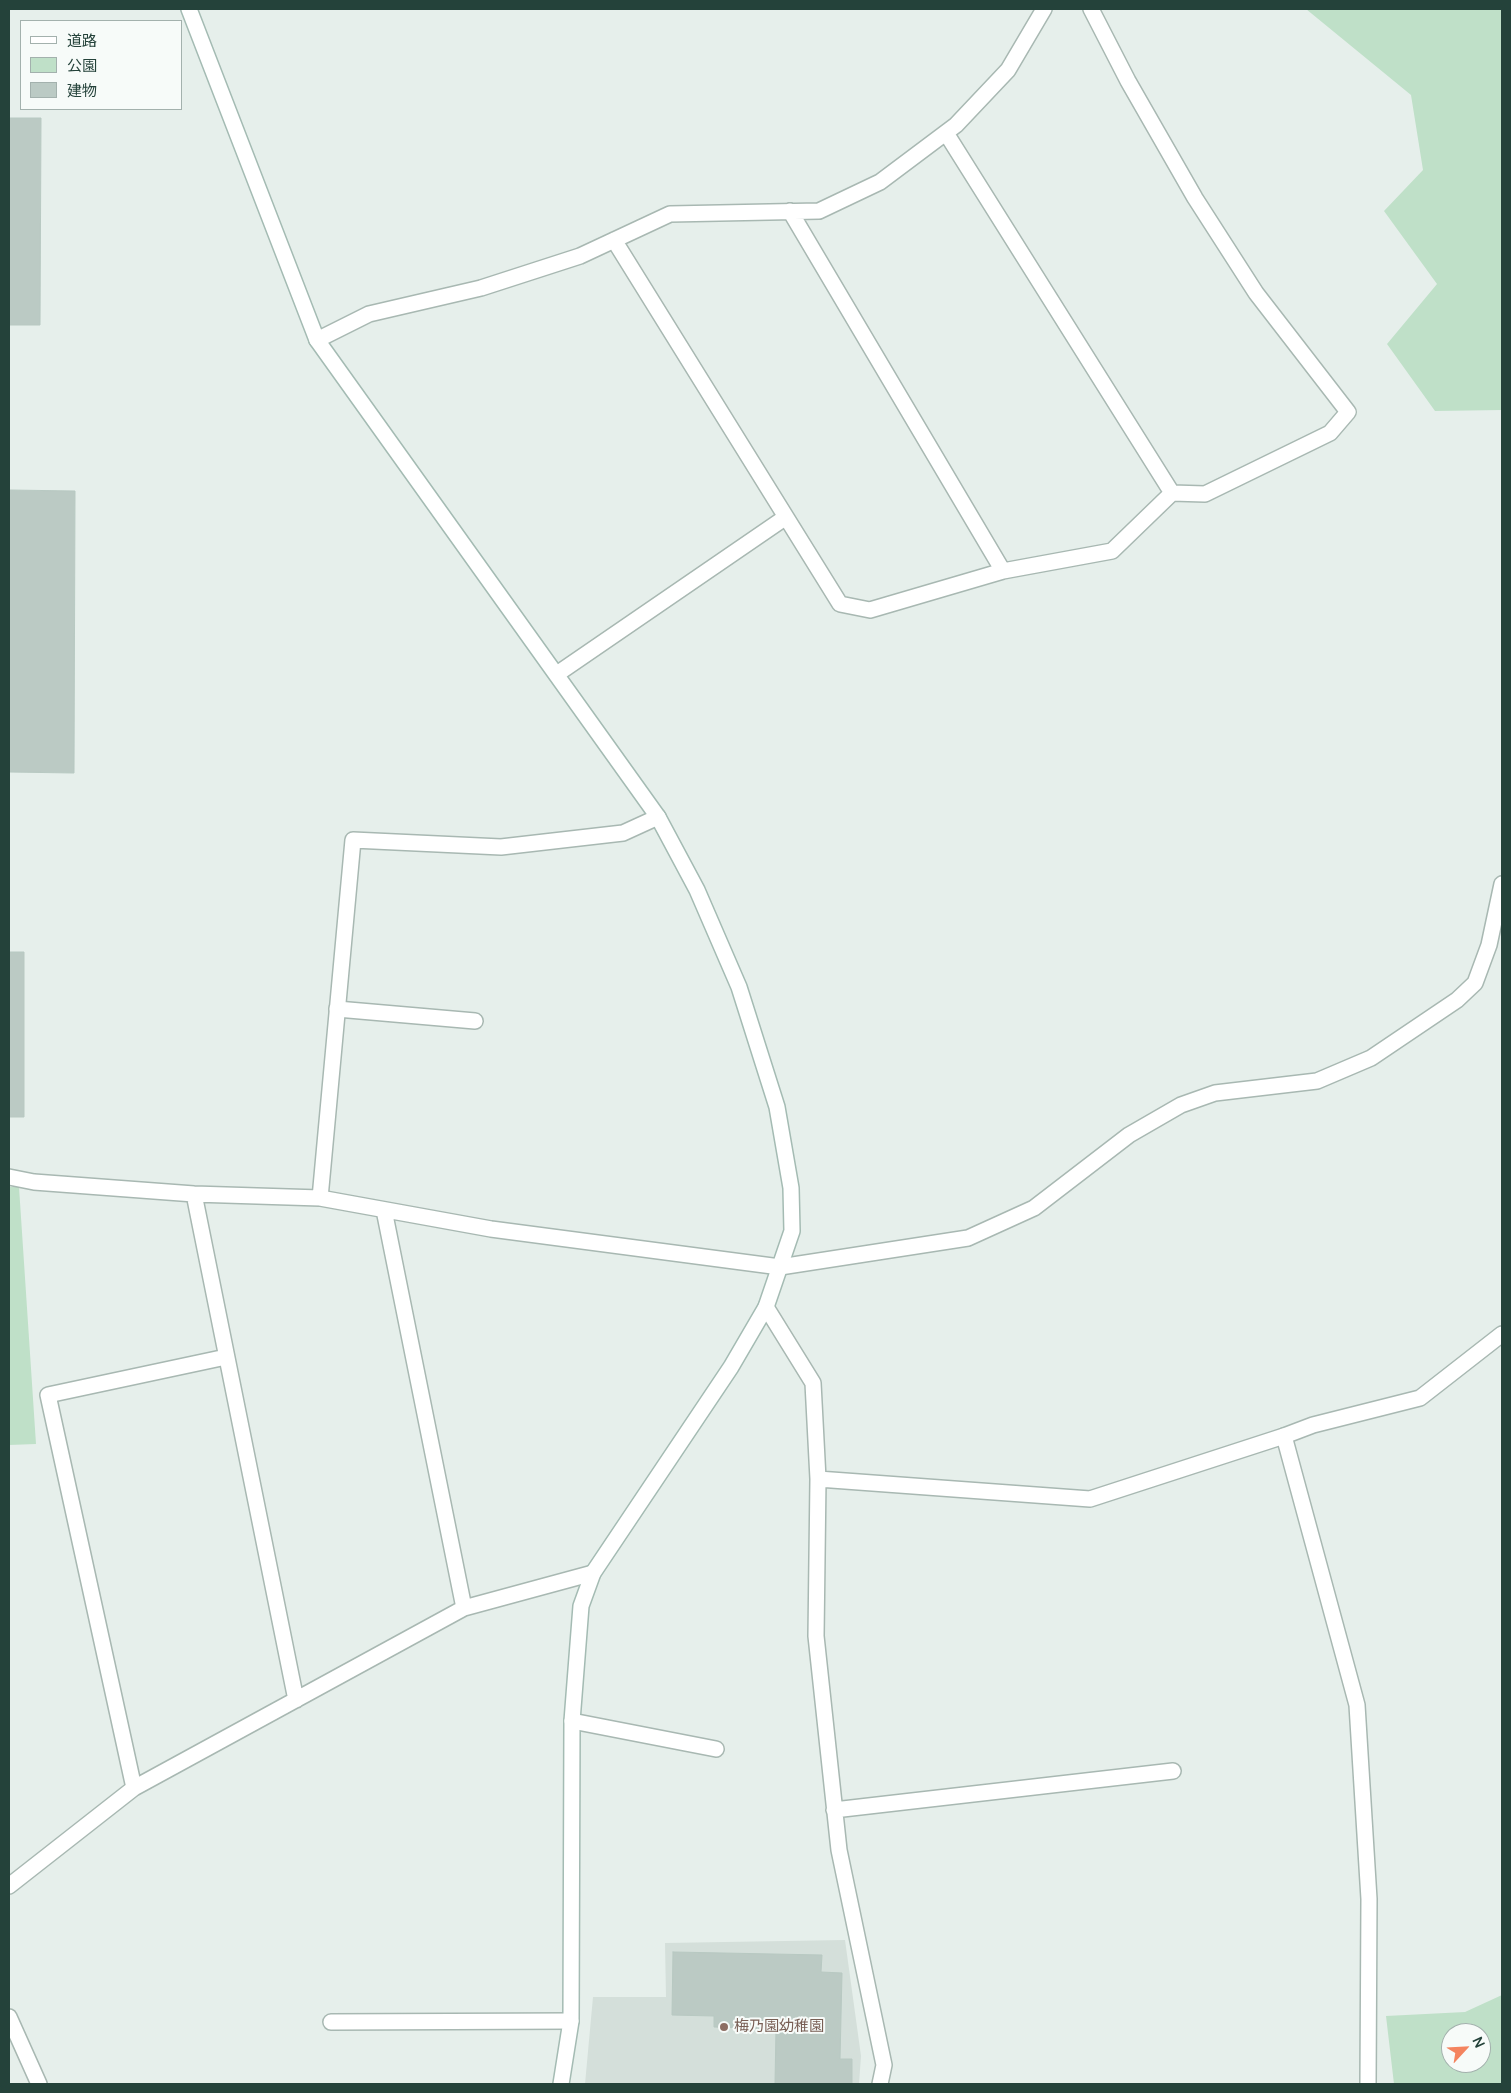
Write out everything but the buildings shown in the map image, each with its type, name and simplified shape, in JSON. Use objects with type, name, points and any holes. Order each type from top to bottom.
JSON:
[{"type":"street","points":[[189,9],[317,340],[558,674],[658,817],[697,890],[739,987],[776,1107],[790,1188],[792,1231],[766,1307],[731,1367],[593,1573],[581,1606],[572,1721],[571,2022],[561,2084]]},
{"type":"street","points":[[317,340],[369,314],[481,288],[580,256],[670,214],[819,210],[880,182],[956,125],[1008,70],[1044,9]]},
{"type":"street","points":[[614,240],[840,604],[870,610],[1003,571],[1112,551],[1172,493],[1205,494],[1330,433],[1348,412],[1256,293],[1205,214],[1128,81],[1091,9]]},
{"type":"street","points":[[946,132],[1172,493]]},
{"type":"street","points":[[790,211],[1003,571]]},
{"type":"street","points":[[558,674],[786,517]]},
{"type":"street","points":[[320,1198],[353,840],[501,847],[623,833],[658,817]]},
{"type":"street","points":[[9,1177],[34,1182],[194,1194],[320,1198],[491,1229],[780,1267],[968,1238],[1034,1208],[1129,1135],[1181,1104],[1215,1093],[1317,1081],[1371,1058],[1457,1000],[1475,983],[1489,945],[1502,884]]},
{"type":"street","points":[[338,1009],[475,1021]]},
{"type":"street","points":[[194,1194],[296,1700]]},
{"type":"street","points":[[384,1210],[464,1608]]},
{"type":"street","points":[[766,1307],[814,1383],[818,1479],[816,1636],[839,1850],[884,2065],[880,2084]]},
{"type":"street","points":[[818,1479],[1090,1499],[1313,1425],[1420,1398],[1502,1334]]},
{"type":"street","points":[[134,1788],[48,1395],[226,1357]]},
{"type":"street","points":[[1284,1436],[1357,1705],[1369,1899],[1368,2084]]},
{"type":"street","points":[[9,1886],[134,1788],[464,1608],[593,1573]]},
{"type":"street","points":[[572,1721],[716,1749]]},
{"type":"street","points":[[834,1810],[1173,1771]]},
{"type":"street","points":[[9,2016],[39,2084]]},
{"type":"street","points":[[330,2022],[571,2022]]},
{"type":"shaded area","name":"梅乃園幼稚園","points":[[845,1940],[861,2056],[859,2084],[585,2084],[593,1997],[666,1997],[665,1943]]},
{"type":"green space","points":[[1306,9],[1502,9],[1502,410],[1435,411],[1387,344],[1437,284],[1384,211],[1423,170],[1411,95]]},
{"type":"green space","points":[[9,1187],[19,1187],[36,1444],[9,1445]]},
{"type":"green space","points":[[1502,1995],[1502,2084],[1394,2084],[1386,2016],[1465,2012]]},
{"type":"place","name":"梅乃園幼稚園","points":[[724,2027]]}]
